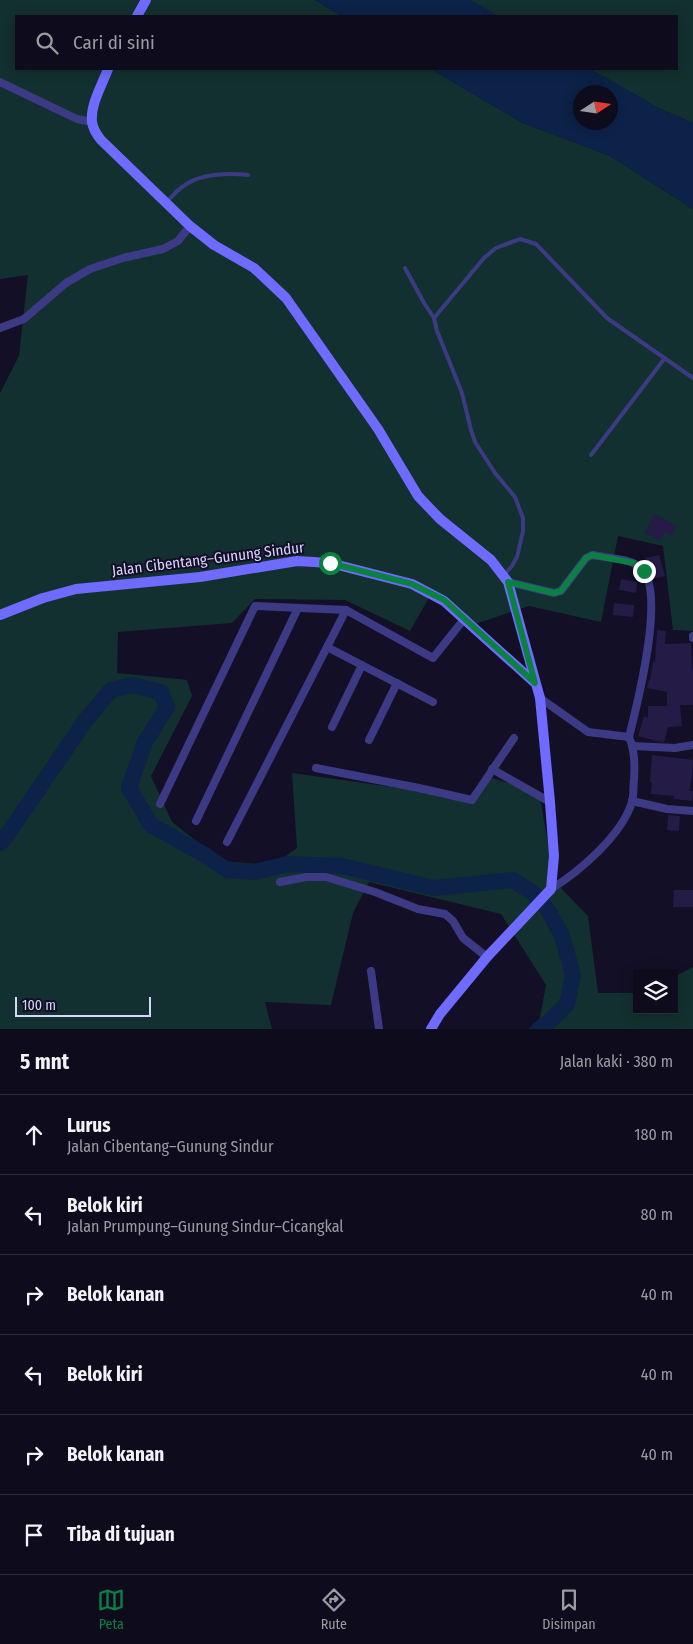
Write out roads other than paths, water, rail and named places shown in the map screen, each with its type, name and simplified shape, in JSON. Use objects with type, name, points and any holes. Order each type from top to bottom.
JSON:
[{"type":"main road","points":[[138,15],[146,0]]},
{"type":"main road","points":[[108,70],[95,103],[92,122],[101,140],[190,226],[214,245],[254,268],[286,298],[378,429],[418,496],[440,519],[491,560],[505,579],[540,698],[554,856],[547,893],[486,957],[440,1014],[431,1029]]},
{"type":"main road","name":"Jalan Cibentang–Gunung Sindur","points":[[0,615],[43,598],[76,589],[200,577],[297,562],[330,563],[412,584],[444,600],[535,683]]},
{"type":"street","points":[[0,82],[77,119],[92,122]]},
{"type":"street","points":[[0,328],[24,319],[66,283],[90,269],[123,258],[163,249],[178,241],[190,226]]},
{"type":"street","points":[[505,579],[554,593],[561,591],[586,558],[592,555],[634,563],[644,571],[650,590],[651,620],[643,679],[629,737],[633,746],[632,801],[619,827],[592,859],[572,876],[547,893]]},
{"type":"street","points":[[160,804],[255,606],[346,610],[433,658],[465,618]]},
{"type":"street","points":[[196,820],[298,608]]},
{"type":"street","points":[[226,842],[346,610]]},
{"type":"street","points":[[327,647],[433,702]]},
{"type":"street","points":[[332,727],[362,665]]},
{"type":"street","points":[[369,740],[397,683]]},
{"type":"street","points":[[540,698],[588,732],[629,737]]},
{"type":"street","points":[[316,768],[472,800],[514,738]]},
{"type":"street","points":[[633,746],[675,748],[693,745]]},
{"type":"street","points":[[492,769],[550,802]]},
{"type":"street","points":[[632,801],[667,809],[693,811]]},
{"type":"street","points":[[280,882],[306,877],[326,878],[375,892],[418,909],[445,914],[453,921],[463,938],[486,957]]},
{"type":"street","points":[[371,971],[379,1029]]},
{"type":"lane","points":[[166,203],[185,184],[204,177],[227,173],[248,174]]},
{"type":"lane","points":[[434,318],[484,258],[496,248],[520,239],[536,244],[607,318],[693,378]]},
{"type":"lane","points":[[405,268],[434,318],[437,331],[462,393],[475,442],[494,473],[514,497],[523,518],[523,531],[517,557],[505,579]]},
{"type":"lane","points":[[591,455],[665,358]]},
{"type":"water","points":[[315,0],[470,0],[496,15],[340,15]]},
{"type":"water","points":[[433,70],[592,70],[618,85],[660,109],[693,123],[693,209],[610,156],[521,122]]},
{"type":"waterway","points":[[0,843],[85,721],[111,690],[132,685],[161,692],[167,707],[145,742],[129,788],[151,825],[205,855],[227,870],[255,872],[287,864],[342,866],[434,888],[513,880],[532,892],[548,910],[562,936],[573,975],[567,1004],[547,1024],[539,1029]]}]
